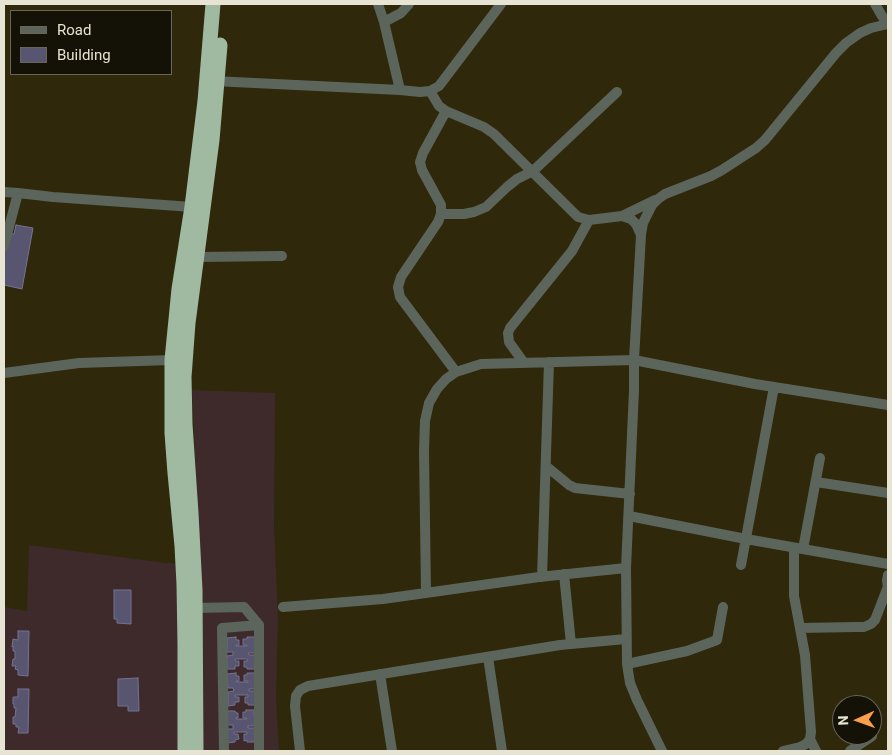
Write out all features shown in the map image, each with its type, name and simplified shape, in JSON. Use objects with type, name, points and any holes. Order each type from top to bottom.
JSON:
[{"type":"highway","points":[[196,751],[194,553],[184,424],[184,397],[185,354],[207,187],[212,81],[213,4]]},
{"type":"highway","points":[[186,751],[184,584],[182,540],[172,434],[172,360],[179,289],[192,207],[204,110],[212,81],[221,4]]},
{"type":"street","points":[[378,4],[400,90]]},
{"type":"street","points":[[384,22],[400,13],[409,4]]},
{"type":"street","points":[[212,81],[430,91],[439,86],[501,4]]},
{"type":"street","points":[[662,751],[630,683],[626,639],[626,568],[634,360],[643,223],[652,205],[665,194],[711,176],[756,148],[846,43],[871,28],[888,24],[876,4]]},
{"type":"street","points":[[430,91],[439,106],[446,111],[484,127],[494,134],[578,217],[589,220],[622,216],[658,199]]},
{"type":"street","points":[[441,214],[464,214],[486,207],[507,186],[533,171],[617,92]]},
{"type":"street","points":[[446,111],[420,162],[422,170],[441,205],[441,214],[438,222],[401,277],[398,287],[400,297],[456,372]]},
{"type":"street","points":[[4,192],[54,198],[192,207]]},
{"type":"street","points":[[4,246],[18,193]]},
{"type":"street","points":[[622,216],[636,224],[641,235]]},
{"type":"street","points":[[524,362],[508,342],[510,328],[572,251],[589,220]]},
{"type":"street","points":[[197,257],[282,256]]},
{"type":"street","points":[[4,373],[79,363],[172,360]]},
{"type":"street","points":[[426,593],[425,421],[430,403],[437,389],[456,372],[481,364],[634,360],[774,387],[888,405]]},
{"type":"street","points":[[542,577],[549,362]]},
{"type":"street","points":[[741,565],[774,387]]},
{"type":"street","points":[[816,751],[810,740],[807,673],[794,596],[799,548],[816,482],[820,458]]},
{"type":"street","points":[[546,466],[574,488],[630,494]]},
{"type":"street","points":[[816,482],[888,493]]},
{"type":"street","points":[[629,516],[888,564]]},
{"type":"street","points":[[283,607],[383,599],[564,574],[626,568]]},
{"type":"street","points":[[564,574],[571,644]]},
{"type":"street","points":[[800,628],[856,627],[871,624],[875,620],[888,589],[888,575]]},
{"type":"street","points":[[627,664],[687,651],[717,640],[723,607]]},
{"type":"street","points":[[195,608],[244,608],[259,625],[259,751]]},
{"type":"street","points":[[224,751],[222,628],[259,625]]},
{"type":"street","points":[[300,751],[295,706],[296,696],[300,690],[308,686],[571,644],[626,639]]},
{"type":"street","points":[[488,657],[502,751]]},
{"type":"street","points":[[380,674],[392,751]]},
{"type":"street","points":[[783,751],[800,747],[810,740]]},
{"type":"shaded area","points":[[192,390],[275,393],[274,526],[278,618],[276,698],[279,751],[4,751],[4,607],[27,611],[29,545],[166,563],[200,565]]},
{"type":"building","points":[[16,225],[33,228],[22,289],[4,285],[4,254],[8,233],[14,234]]},
{"type":"building","points":[[114,590],[131,590],[131,624],[117,623],[117,619],[114,619]]},
{"type":"building","points":[[18,631],[29,631],[28,676],[18,675],[18,670],[15,669],[16,666],[12,666],[13,659],[15,659],[15,651],[13,651],[12,647],[13,639],[18,640]]},
{"type":"building","points":[[236,637],[236,640],[239,640],[239,645],[236,646],[247,646],[243,645],[243,639],[255,637],[255,653],[248,653],[249,655],[255,655],[255,669],[244,667],[244,661],[248,661],[247,659],[235,659],[235,661],[239,661],[239,666],[235,666],[235,669],[227,669],[227,656],[233,655],[233,652],[227,652],[227,638]]},
{"type":"building","points":[[236,673],[236,676],[239,676],[239,681],[236,682],[248,682],[244,681],[244,675],[255,673],[256,689],[249,689],[249,691],[255,691],[256,705],[245,703],[245,697],[248,697],[248,695],[235,695],[235,697],[239,697],[239,702],[228,706],[228,692],[234,691],[233,688],[228,688],[227,674]]},
{"type":"building","points":[[138,678],[139,711],[128,711],[128,706],[118,706],[118,679]]},
{"type":"building","points":[[18,689],[29,689],[28,733],[18,733],[19,727],[13,724],[16,708],[14,708],[13,697],[18,697]]},
{"type":"building","points":[[246,710],[254,710],[255,726],[248,726],[248,728],[255,728],[255,742],[244,741],[244,734],[247,734],[247,732],[234,732],[234,734],[238,734],[239,739],[235,740],[235,742],[227,743],[227,729],[233,729],[233,725],[227,725],[226,711],[238,713],[238,718],[236,719],[247,719],[243,718],[243,712],[246,712]]}]
